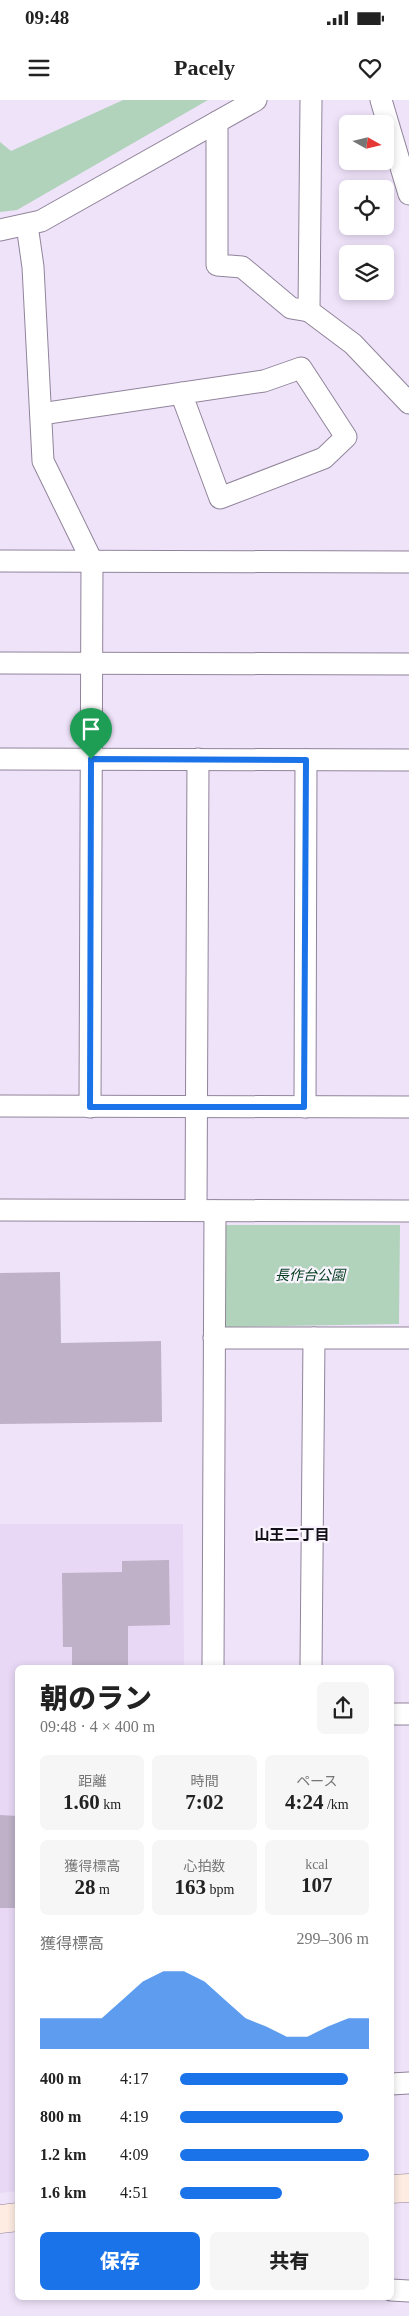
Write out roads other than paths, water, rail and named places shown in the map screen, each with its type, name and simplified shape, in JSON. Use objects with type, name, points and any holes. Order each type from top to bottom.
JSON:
[{"type":"street","points":[[0,230],[40,221],[256,100]]},
{"type":"street","points":[[310,311],[311,100]]},
{"type":"street","points":[[381,100],[409,194]]},
{"type":"street","points":[[217,122],[217,265],[242,267],[291,308],[310,311],[353,344],[409,403]]},
{"type":"street","points":[[27,225],[33,267],[43,461],[92,561],[90,1107]]},
{"type":"street","points":[[41,414],[264,380],[301,368],[346,437],[324,458],[220,498],[181,393]]},
{"type":"street","points":[[0,561],[409,562]]},
{"type":"street","points":[[0,663],[409,664]]},
{"type":"street","points":[[0,759],[409,760]]},
{"type":"street","points":[[198,759],[196,1107],[214,1338],[213,1665]]},
{"type":"street","points":[[304,1107],[306,760]]},
{"type":"street","points":[[0,1106],[409,1107]]},
{"type":"street","points":[[0,1210],[409,1211]]},
{"type":"street","points":[[214,1338],[409,1338]]},
{"type":"street","points":[[311,1665],[314,1338]]},
{"type":"street","points":[[394,1714],[409,1714]]},
{"type":"street","points":[[394,2084],[409,2082]]},
{"type":"street","points":[[394,2189],[409,2188]]},
{"type":"street","points":[[0,2218],[15,2217]]},
{"type":"street","points":[[394,2290],[409,2291]]},
{"type":"district","name":"山王二丁目","points":[[292,1535]]},
{"type":"park label","name":"長作台公園","points":[[310,1275]]}]
